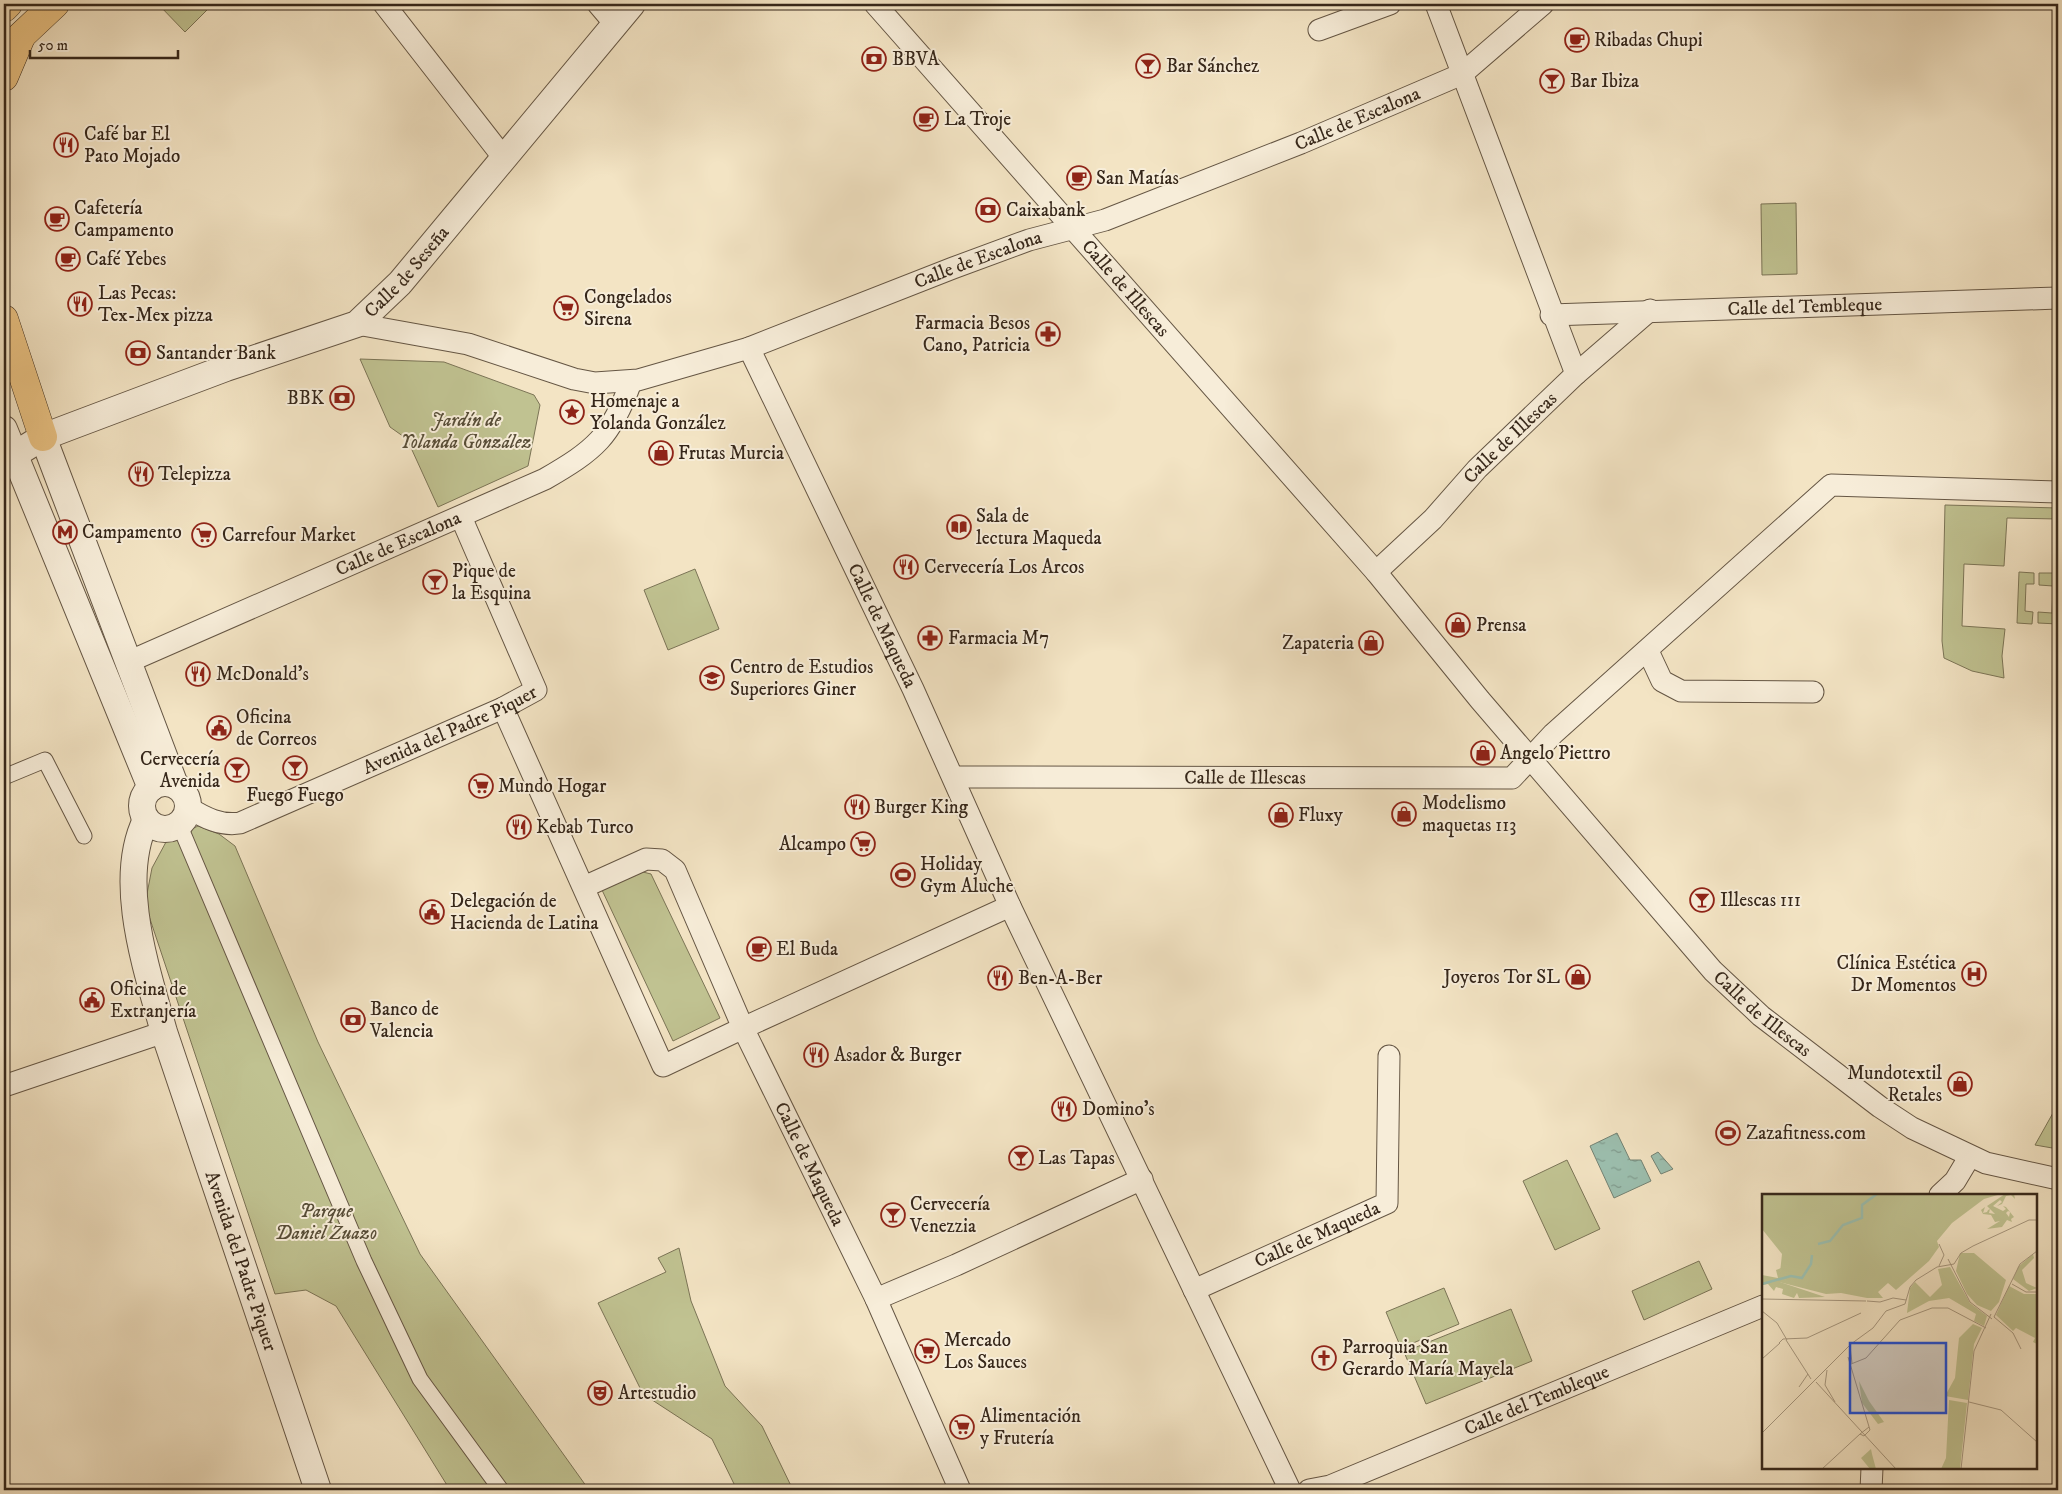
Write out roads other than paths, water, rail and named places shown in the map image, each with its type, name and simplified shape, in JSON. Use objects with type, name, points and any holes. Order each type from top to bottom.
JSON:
[{"type":"highway","points":[[4,8],[8,4]]},
{"type":"highway","points":[[4,52],[22,32],[55,4]]},
{"type":"highway","points":[[4,77],[22,32]]},
{"type":"highway","points":[[4,319],[43,438]]},
{"type":"street","points":[[384,4],[503,157]]},
{"type":"street","points":[[598,4],[615,24]]},
{"type":"street","name":"Calle de Seseña","points":[[14,455],[43,438],[226,368],[357,324],[400,283],[632,4]]},
{"type":"street","name":"Calle de Illescas","points":[[875,4],[1000,144],[1070,228],[1376,572],[1531,759],[1713,971],[1761,1016],[1880,1107],[1917,1130],[1970,1156],[2004,1169],[2058,1179]]},
{"type":"street","points":[[1319,30],[1390,4]]},
{"type":"street","points":[[1436,4],[1551,315],[1576,374]]},
{"type":"street","name":"Calle de Escalona","points":[[357,324],[468,344],[574,380],[595,383],[631,382],[749,348],[953,268],[1070,228],[1105,220],[1301,143],[1462,74],[1543,4]]},
{"type":"street","name":"Calle del Tembleque","points":[[1551,315],[1650,310],[2058,298]]},
{"type":"street","name":"Calle de Illescas","points":[[1376,572],[1433,519],[1477,468],[1576,374],[1650,310]]},
{"type":"street","name":"Calle de Maqueda","points":[[749,348],[952,777],[1010,906],[1290,1490]]},
{"type":"street","name":"Calle de Escalona","points":[[128,662],[545,479],[576,461],[607,434],[619,413],[631,382]]},
{"type":"street","points":[[4,429],[105,671],[163,787],[186,794],[184,816],[364,1261],[416,1371],[501,1490]]},
{"type":"street","points":[[43,438],[128,662],[163,787]]},
{"type":"street","points":[[1531,759],[1553,734],[1648,651],[1831,485],[2058,492]]},
{"type":"street","name":"Avenida del Padre Piquer","points":[[184,816],[205,818],[228,825],[240,823],[503,708],[536,690],[461,517]]},
{"type":"street","points":[[1648,651],[1662,682],[1681,691],[1813,692]]},
{"type":"street","points":[[503,708],[663,1066],[1010,906]]},
{"type":"street","name":"Calle de Illescas","points":[[952,777],[1512,778],[1531,759]]},
{"type":"street","points":[[4,777],[45,760],[84,836]]},
{"type":"street","points":[[163,787],[144,798],[142,809],[146,820],[158,828],[172,829],[184,816]]},
{"type":"street","name":"Avenida del Padre Piquer","points":[[146,820],[137,838],[134,870],[136,911],[145,964],[164,1032],[318,1490]]},
{"type":"street","name":"Calle de Maqueda","points":[[584,886],[646,859],[662,860],[675,870],[743,1028],[876,1299],[960,1490]]},
{"type":"street","points":[[4,1086],[164,1032]]},
{"type":"street","name":"Calle de Maqueda","points":[[1194,1290],[1386,1203],[1388,1056]]},
{"type":"street","points":[[1941,1194],[1955,1181],[1970,1156]]},
{"type":"street","points":[[876,1299],[1142,1179]]},
{"type":"street","name":"Calle del Tembleque","points":[[1309,1490],[1330,1486],[1762,1306]]},
{"type":"street","points":[[1871,1490],[1872,1469]]},
{"type":"water","points":[[1617,1133],[1630,1160],[1641,1160],[1651,1181],[1614,1198],[1590,1146]]},
{"type":"water","points":[[1658,1152],[1673,1169],[1661,1174],[1651,1156]]},
{"type":"place","name":"Ribadas Chupi","points":[[1577,40]]},
{"type":"place","name":"BBVA","points":[[874,59]]},
{"type":"place","name":"Bar Sánchez","points":[[1148,66]]},
{"type":"place","name":"Bar Ibiza","points":[[1552,81]]},
{"type":"place","name":"La Troje","points":[[926,119]]},
{"type":"place","name":"Café bar El Pato Mojado","points":[[66,145]]},
{"type":"place","name":"San Matías","points":[[1079,178]]},
{"type":"place","name":"Caixabank","points":[[988,210]]},
{"type":"place","name":"Cafetería Campamento","points":[[57,219]]},
{"type":"place","name":"Café Yebes","points":[[68,259]]},
{"type":"place","name":"Las Pecas: Tex-Mex pizza","points":[[80,304]]},
{"type":"place","name":"Congelados Sirena","points":[[566,308]]},
{"type":"place","name":"Farmacia Besos Cano, Patricia","points":[[1048,334]]},
{"type":"place","name":"Santander Bank","points":[[138,353]]},
{"type":"place","name":"BBK","points":[[342,398]]},
{"type":"place","name":"Homenaje a Yolanda González","points":[[572,412]]},
{"type":"place","name":"Frutas Murcia","points":[[661,453]]},
{"type":"place","name":"Telepizza","points":[[141,474]]},
{"type":"place","name":"Sala de lectura Maqueda","points":[[959,527]]},
{"type":"place","name":"Campamento","points":[[65,532]]},
{"type":"place","name":"Carrefour Market","points":[[204,535]]},
{"type":"place","name":"Cervecería Los Arcos","points":[[906,567]]},
{"type":"place","name":"Pique de la Esquina","points":[[435,582]]},
{"type":"place","name":"Prensa","points":[[1458,625]]},
{"type":"place","name":"Farmacia M7","points":[[930,638]]},
{"type":"place","name":"Zapateria","points":[[1371,643]]},
{"type":"place","name":"McDonald's","points":[[198,674]]},
{"type":"place","name":"Centro de Estudios Superiores Giner","points":[[712,678]]},
{"type":"place","name":"Oficina de Correos","points":[[219,728]]},
{"type":"place","name":"Angelo Piettro","points":[[1483,753]]},
{"type":"place","name":"Fuego Fuego","points":[[295,768]]},
{"type":"place","name":"Cervecería Avenida","points":[[237,770]]},
{"type":"place","name":"Mundo Hogar","points":[[481,786]]},
{"type":"place","name":"Burger King","points":[[857,807]]},
{"type":"place","name":"Modelismo maquetas 113","points":[[1404,814]]},
{"type":"place","name":"Fluxy","points":[[1281,815]]},
{"type":"place","name":"Kebab Turco","points":[[519,827]]},
{"type":"place","name":"Alcampo","points":[[863,844]]},
{"type":"place","name":"Holiday Gym Aluche","points":[[903,875]]},
{"type":"place","name":"Illescas 111","points":[[1702,900]]},
{"type":"place","name":"Delegación de Hacienda de Latina","points":[[432,912]]},
{"type":"place","name":"El Buda","points":[[759,949]]},
{"type":"place","name":"Clínica Estética Dr Momentos","points":[[1974,974]]},
{"type":"place","name":"Joyeros Tor SL","points":[[1578,977]]},
{"type":"place","name":"Ben-A-Ber","points":[[1000,978]]},
{"type":"place","name":"Oficina de Extranjería","points":[[92,1000]]},
{"type":"place","name":"Banco de Valencia","points":[[353,1020]]},
{"type":"place","name":"Asador & Burger","points":[[816,1055]]},
{"type":"place","name":"Mundotextil Retales","points":[[1960,1084]]},
{"type":"place","name":"Domino's","points":[[1064,1109]]},
{"type":"place","name":"Zazafitness.com","points":[[1728,1133]]},
{"type":"place","name":"Las Tapas","points":[[1021,1158]]},
{"type":"place","name":"Cervecería Venezzia","points":[[893,1215]]},
{"type":"place","name":"Mercado Los Sauces","points":[[927,1351]]},
{"type":"place","name":"Parroquia San Gerardo María Mayela","points":[[1324,1358]]},
{"type":"place","name":"Artestudio","points":[[600,1393]]},
{"type":"place","name":"Alimentación y Frutería","points":[[962,1427]]},
{"type":"park label","name":"Jardín de Yolanda González","points":[[466,431]]},
{"type":"park label","name":"Parque Daniel Zuazo","points":[[326,1222]]}]
